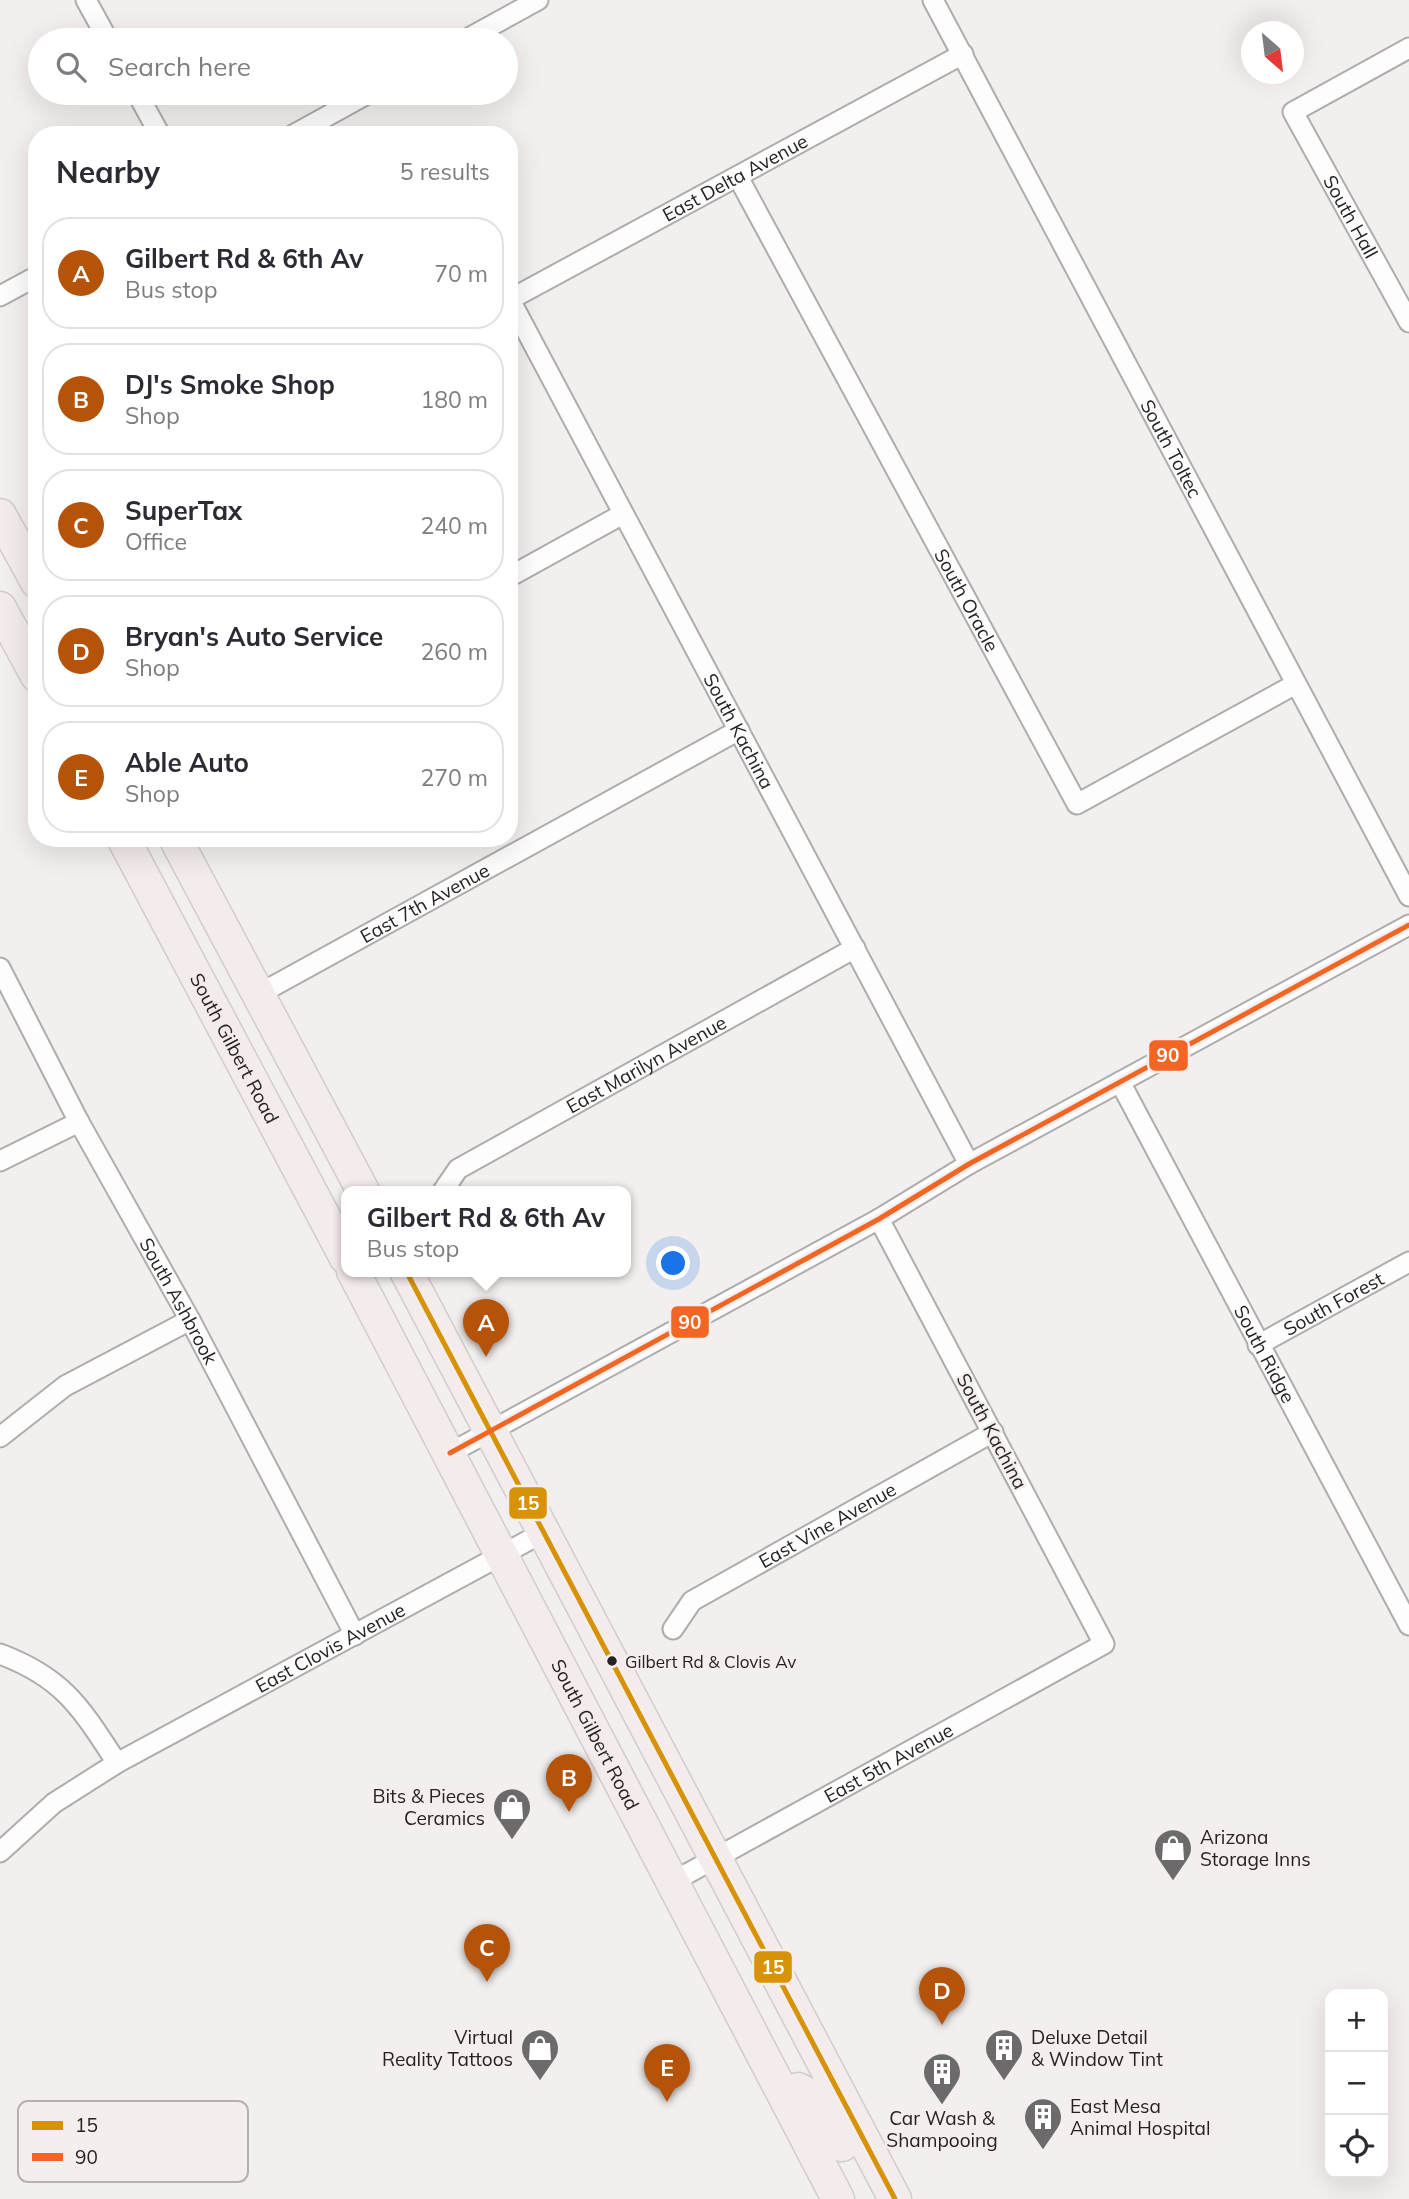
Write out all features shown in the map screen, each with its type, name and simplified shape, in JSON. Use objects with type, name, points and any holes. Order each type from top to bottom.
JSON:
[{"type":"main road","points":[[0,515],[28,566]]},
{"type":"main road","points":[[0,608],[28,659]]},
{"type":"main road","name":"South Gilbert Road","points":[[128,847],[341,1249]]},
{"type":"main road","points":[[180,847],[360,1186]]},
{"type":"main road","name":"South Gilbert Road","points":[[356,1277],[838,2199]]},
{"type":"main road","points":[[409,1277],[798,2020],[895,2199]]},
{"type":"main road","points":[[712,1955],[773,2019],[783,2022],[798,2020]]},
{"type":"main road","points":[[784,2094],[798,2089],[813,2097],[859,2175],[871,2192],[882,2199]]},
{"type":"street","points":[[86,0],[101,28]]},
{"type":"street","points":[[487,28],[538,0]]},
{"type":"street","name":"South Toltec","points":[[933,0],[1294,685],[1409,895]]},
{"type":"street","name":"South Hall","points":[[1409,48],[1293,111],[1409,322]]},
{"type":"street","name":"East Delta Avenue","points":[[518,296],[962,54]]},
{"type":"street","points":[[144,105],[155,126]]},
{"type":"street","points":[[309,126],[347,105]]},
{"type":"street","name":"South Oracle","points":[[738,177],[1077,804],[1294,685]]},
{"type":"street","points":[[0,296],[28,281]]},
{"type":"street","name":"South Kachina","points":[[518,315],[969,1164]]},
{"type":"street","points":[[518,572],[623,514]]},
{"type":"street","name":"East 7th Avenue","points":[[259,994],[739,730]]},
{"type":"street","points":[[450,1453],[879,1219],[969,1164],[1409,925]]},
{"type":"street","name":"East Marilyn Avenue","points":[[446,1186],[457,1170],[855,948]]},
{"type":"street","name":"South Ashbrook","points":[[0,968],[79,1122],[190,1320],[355,1634]]},
{"type":"street","name":"South Ridge","points":[[1120,1082],[1409,1625]]},
{"type":"street","points":[[0,1161],[79,1122]]},
{"type":"street","name":"South Kachina","points":[[879,1219],[1104,1644]]},
{"type":"street","name":"South Forest","points":[[1258,1345],[1409,1262]]},
{"type":"street","points":[[0,1437],[65,1386],[190,1320]]},
{"type":"street","name":"East Vine Avenue","points":[[673,1629],[692,1601],[993,1432]]},
{"type":"street","name":"East Clovis Avenue","points":[[0,1852],[54,1803],[117,1763],[544,1532]]},
{"type":"street","name":"East 5th Avenue","points":[[674,1881],[1104,1644]]},
{"type":"street","points":[[0,1654],[30,1665],[75,1700],[117,1763]]},
{"type":"transit line","name":"90","points":[[450,1453],[879,1219],[969,1164],[1409,925]]},
{"type":"transit line","name":"15","points":[[409,1277],[895,2199]]},
{"type":"place","name":"Gilbert Rd & 6th Av","points":[[486,1357]]},
{"type":"place","name":"Gilbert Rd & Clovis Av","points":[[612,1661]]},
{"type":"place","name":"DJ's Smoke Shop","points":[[569,1812]]},
{"type":"place","name":"Bits & Pieces Ceramics","points":[[512,1841]]},
{"type":"place","name":"Arizona Storage Inns","points":[[1173,1882]]},
{"type":"place","name":"SuperTax","points":[[487,1982]]},
{"type":"place","name":"Bryan's Auto Service","points":[[942,2025]]},
{"type":"place","name":"Virtual Reality Tattoos","points":[[540,2082]]},
{"type":"place","name":"Deluxe Detail & Window Tint","points":[[1004,2082]]},
{"type":"place","name":"Able Auto","points":[[667,2102]]},
{"type":"place","name":"Car Wash & Shampooing","points":[[942,2106]]},
{"type":"place","name":"East Mesa Animal Hospital","points":[[1043,2151]]}]
